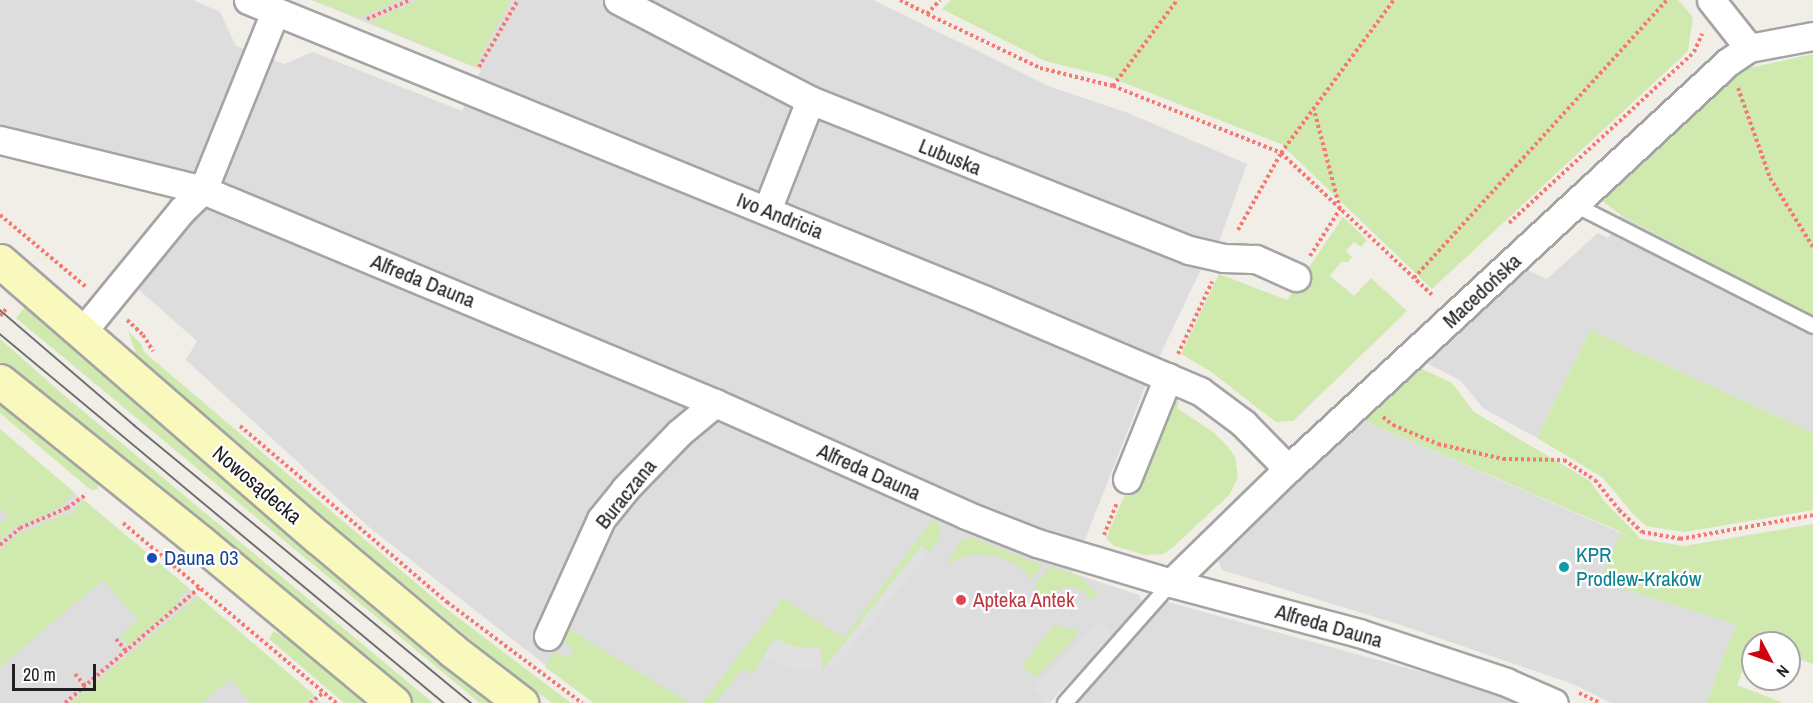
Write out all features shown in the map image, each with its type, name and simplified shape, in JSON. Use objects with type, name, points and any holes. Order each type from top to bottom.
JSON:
[{"type":"main road","name":"Nowosądecka","points":[[0,261],[319,538],[453,651],[521,703]]},
{"type":"main road","points":[[0,381],[200,542],[394,703]]},
{"type":"street","name":"Ivo Andricia","points":[[248,0],[767,210],[1200,391],[1243,423],[1288,469]]},
{"type":"street","name":"Lubuska","points":[[618,0],[810,100],[1178,245],[1206,255],[1256,259],[1296,278]]},
{"type":"street","points":[[1711,0],[1739,55],[1813,36]]},
{"type":"street","points":[[82,332],[182,210],[203,190],[275,12]]},
{"type":"street","name":"Macedońska","points":[[1172,583],[1288,469],[1739,55]]},
{"type":"street","points":[[767,210],[810,100]]},
{"type":"street","name":"Alfreda Dauna","points":[[0,140],[203,190],[715,404],[966,515],[1037,543],[1095,562],[1359,633],[1506,682],[1554,703]]},
{"type":"street","points":[[1127,479],[1168,377]]},
{"type":"street","name":"Buraczana","points":[[548,636],[601,519],[625,489],[679,433],[715,404]]},
{"type":"lane","points":[[1575,205],[1813,326]]},
{"type":"lane","points":[[1065,703],[1172,583]]},
{"type":"path","points":[[334,35],[410,0]]},
{"type":"path","points":[[467,88],[518,0]]},
{"type":"path","points":[[900,0],[1040,68],[1113,86],[1281,153],[1432,295]]},
{"type":"path","points":[[927,14],[940,0]]},
{"type":"path","points":[[1113,86],[1177,0]]},
{"type":"path","points":[[1168,377],[1223,258],[1281,153],[1394,0]]},
{"type":"path","points":[[1414,278],[1667,0]]},
{"type":"path","points":[[1502,230],[1694,52],[1702,36],[1700,26]]},
{"type":"path","points":[[1739,55],[1770,178],[1813,247]]},
{"type":"path","points":[[1296,278],[1340,209],[1314,110]]},
{"type":"path","points":[[0,215],[86,287]]},
{"type":"path","points":[[1423,303],[1441,287]]},
{"type":"path","points":[[124,318],[162,359]]},
{"type":"path","points":[[1364,400],[1393,425],[1438,444],[1503,459],[1564,460],[1595,480],[1619,510],[1642,532],[1680,539],[1813,515]]},
{"type":"path","points":[[233,420],[447,602],[582,703]]},
{"type":"path","points":[[1095,562],[1127,479]]},
{"type":"path","points":[[78,486],[96,501]]},
{"type":"path","points":[[0,545],[20,528],[67,508],[87,494]]},
{"type":"path","points":[[121,521],[336,703]]},
{"type":"path","points":[[65,703],[199,588]]},
{"type":"path","points":[[116,639],[126,651]]},
{"type":"path","points":[[75,674],[85,686]]},
{"type":"path","points":[[310,703],[324,692]]},
{"type":"shaded area","points":[[0,0],[193,0],[220,12],[236,46],[284,64],[313,52],[462,111],[481,70],[312,0],[873,0],[1051,87],[1128,113],[1247,164],[1218,244],[1201,269],[1144,389],[1072,573],[1139,595],[1142,602],[1130,619],[1049,703],[594,703],[370,528],[186,360],[197,341],[138,289],[192,214],[207,202],[113,156],[0,124]]},
{"type":"shaded area","points":[[1621,215],[1813,318],[1813,433],[1590,330],[1537,438],[1483,408],[1461,381],[1421,360],[1525,269],[1547,279],[1598,233],[1608,238]]},
{"type":"shaded area","points":[[1358,418],[1621,533],[1601,581],[1736,625],[1706,703],[1611,703],[1573,684],[1401,625],[1222,570],[1215,553]]},
{"type":"shaded area","points":[[0,431],[199,597],[321,703],[0,703]]},
{"type":"shaded area","points":[[921,546],[929,552],[837,665],[823,670]]},
{"type":"shaded area","points":[[1164,601],[1487,690],[1516,703],[1073,703]]},
{"type":"shaded area","points":[[1101,621],[1115,635],[1047,703],[1033,689]]},
{"type":"shaded area","points":[[774,638],[795,647],[820,648],[823,670],[800,670],[763,657]]},
{"type":"green space","points":[[312,0],[400,0],[359,18]]},
{"type":"green space","points":[[419,0],[511,0],[475,67],[369,22]]},
{"type":"green space","points":[[951,0],[1678,0],[1693,17],[1688,51],[1432,289],[1281,144],[1107,76],[1045,61],[942,9]]},
{"type":"green space","points":[[1813,54],[1813,318],[1621,215],[1601,200],[1721,88],[1749,68]]},
{"type":"green space","points":[[1343,217],[1367,240],[1361,247],[1354,242],[1346,251],[1352,257],[1348,262],[1341,262],[1330,276],[1354,296],[1371,278],[1407,311],[1293,421],[1276,422],[1210,371],[1181,354],[1219,274],[1287,300]]},
{"type":"green space","points":[[27,305],[180,441],[494,703],[480,703],[16,318]]},
{"type":"green space","points":[[1590,330],[1813,433],[1813,510],[1684,532],[1646,526],[1602,477],[1537,438]]},
{"type":"green space","points":[[128,331],[141,344],[144,352],[444,607],[571,703],[552,703],[507,670],[221,432],[136,353]]},
{"type":"green space","points":[[0,339],[59,391],[433,703],[414,703],[169,497],[0,362]]},
{"type":"green space","points":[[1418,367],[1452,383],[1474,412],[1590,481],[1604,501],[1641,539],[1684,546],[1813,524],[1813,664],[1801,660],[1801,631],[1741,631],[1741,674],[1737,685],[1741,687],[1741,691],[1752,691],[1783,703],[1706,703],[1736,625],[1600,581],[1621,532],[1358,418]]},
{"type":"green space","points":[[1168,396],[1179,402],[1177,408],[1213,432],[1229,448],[1235,457],[1238,477],[1229,495],[1172,548],[1163,554],[1145,555],[1114,546],[1106,538]]},
{"type":"green space","points":[[0,404],[93,477],[97,481],[98,489],[92,490],[87,487],[0,413]]},
{"type":"green space","points":[[0,429],[74,492],[61,507],[16,527],[0,540],[0,524],[8,517],[0,508]]},
{"type":"green space","points":[[84,500],[189,588],[179,597],[177,605],[128,645],[120,636],[138,620],[103,580],[0,667],[0,549],[18,534],[61,516],[68,516]]},
{"type":"green space","points":[[933,519],[938,522],[940,534],[938,540],[929,552],[922,546],[823,670],[820,648],[795,647],[774,639],[752,675],[743,668],[715,703],[702,703],[783,599],[844,638]]},
{"type":"green space","points":[[971,537],[1043,565],[1031,580],[1019,566],[998,556],[975,554],[947,563],[960,541]]},
{"type":"green space","points":[[1050,566],[1080,576],[1098,596],[1089,599],[1084,592],[1074,587],[1062,588],[1052,597],[1040,595],[1035,585]]},
{"type":"green space","points":[[198,596],[314,695],[305,703],[250,703],[230,679],[202,703],[71,703]]},
{"type":"green space","points":[[1056,624],[1065,629],[1074,628],[1078,635],[1035,678],[1022,665]]},
{"type":"green space","points":[[567,628],[690,703],[594,703],[545,667],[554,652],[567,657],[572,655],[573,650],[566,643],[562,631]]},
{"type":"green space","points":[[273,631],[289,639],[364,703],[344,703],[269,639]]},
{"type":"tram line","points":[[0,310],[134,425],[471,703]]},
{"type":"tram line","points":[[0,334],[444,703]]},
{"type":"place","name":"Dauna 03","points":[[152,558]]},
{"type":"place","name":"KPR Prodlew-Kraków","points":[[1564,567]]},
{"type":"place","name":"Apteka Antek","points":[[961,600]]}]
